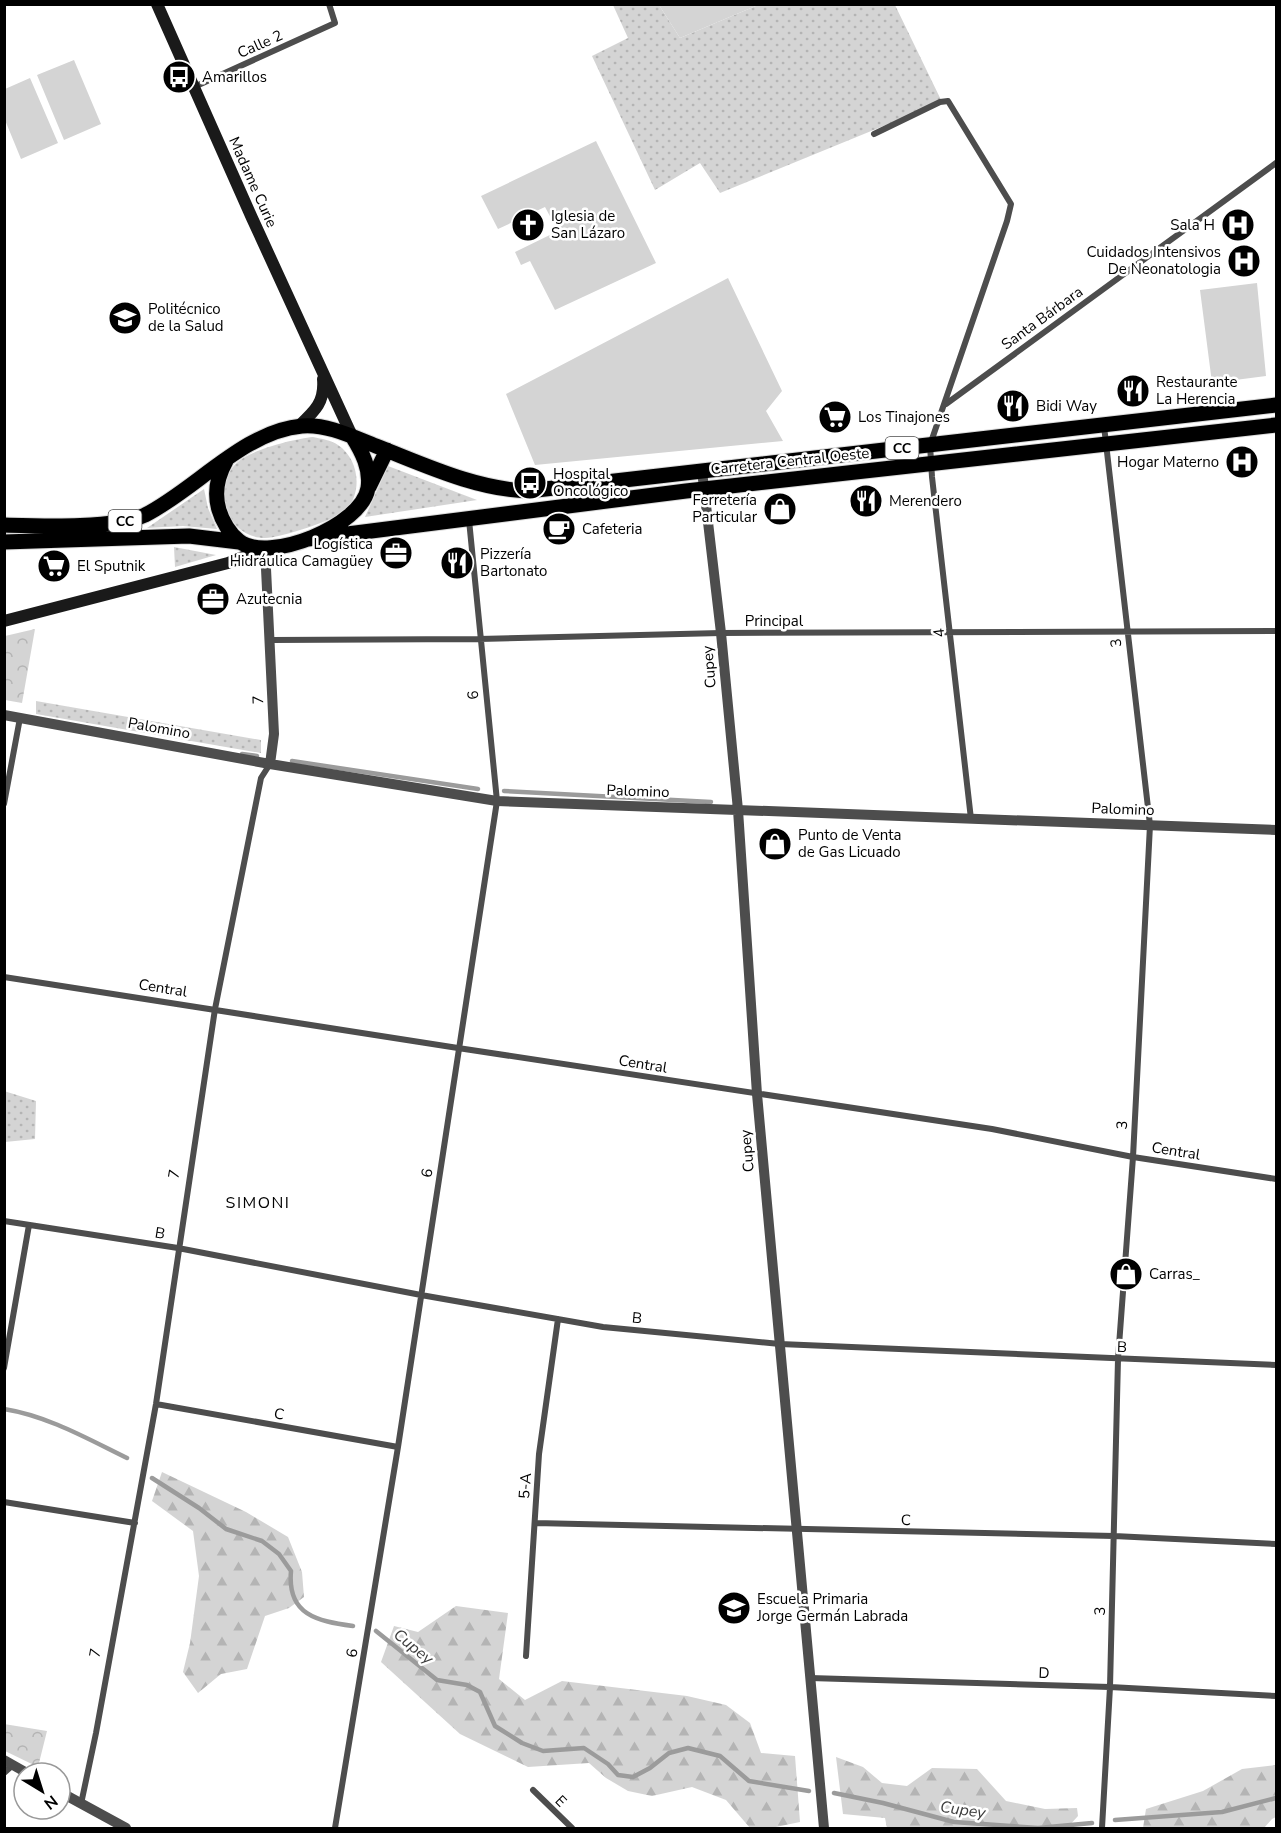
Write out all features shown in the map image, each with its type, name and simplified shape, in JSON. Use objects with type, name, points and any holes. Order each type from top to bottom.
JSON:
[{"type":"main road","name":"Madame Curie","points":[[157,4],[352,436]]},
{"type":"main road","points":[[299,426],[314,412],[323,396],[323,372]]},
{"type":"main road","name":"Carretera Central Oeste","points":[[352,436],[417,463],[504,490],[528,491],[1276,405]]},
{"type":"main road","name":"Carretera Central Oeste","points":[[308,540],[705,488],[1276,424]]},
{"type":"main road","name":"CC","points":[[4,525],[120,522],[144,515],[254,442],[299,426],[333,430],[352,436]]},
{"type":"main road","points":[[352,436],[368,472],[368,490]]},
{"type":"main road","points":[[368,490],[387,450]]},
{"type":"main road","points":[[227,459],[220,472],[216,500],[220,514],[239,542]]},
{"type":"main road","name":"CC","points":[[4,542],[189,536],[239,542],[265,548],[308,540],[342,523],[356,511],[368,490]]},
{"type":"main road","points":[[4,621],[228,563],[265,548]]},
{"type":"street","name":"Calle 2","points":[[194,87],[335,23],[329,4]]},
{"type":"street","points":[[874,134],[940,102],[948,101],[1011,204],[930,445]]},
{"type":"street","name":"Santa Bárbara","points":[[945,404],[1276,163]]},
{"type":"street","name":"3","points":[[1102,1828],[1110,1687],[1118,1359],[1133,1157],[1150,825],[1104,425]]},
{"type":"street","name":"4","points":[[930,445],[971,819]]},
{"type":"street","name":"Cupey","points":[[702,471],[738,810],[757,1094],[824,1828]]},
{"type":"street","name":"6","points":[[335,1828],[398,1447],[497,801],[479,639],[469,519]]},
{"type":"street","name":"7","points":[[81,1804],[156,1404],[215,1009],[261,778],[270,764],[274,734],[265,548]]},
{"type":"street","name":"Principal","points":[[271,640],[479,639],[721,633],[1276,631]]},
{"type":"street","name":"Palomino","points":[[4,715],[270,764],[497,801],[1276,830]]},
{"type":"street","points":[[4,804],[20,718]]},
{"type":"street","name":"Central","points":[[4,977],[992,1129],[1133,1157],[1276,1179]]},
{"type":"street","name":"B","points":[[4,1221],[178,1248],[603,1327],[780,1344],[1276,1365]]},
{"type":"street","points":[[4,1368],[29,1225]]},
{"type":"street","name":"5-A","points":[[525,1656],[539,1454],[558,1319]]},
{"type":"street","name":"C","points":[[156,1404],[398,1447]]},
{"type":"street","points":[[4,1502],[135,1523]]},
{"type":"street","name":"C","points":[[535,1523],[1114,1536],[1276,1544]]},
{"type":"street","name":"D","points":[[810,1678],[1110,1687],[1276,1696]]},
{"type":"street","points":[[4,1773],[9,1763]]},
{"type":"street","name":"E","points":[[533,1790],[572,1828]]},
{"type":"street","points":[[72,1799],[126,1828]]},
{"type":"green space","points":[[613,5],[659,5],[680,38],[758,5],[895,5],[942,102],[720,193],[700,163],[655,190],[592,56],[628,38]]},
{"type":"green space","points":[[659,5],[758,5],[680,38]]},
{"type":"green space","points":[[74,60],[101,124],[64,140],[37,75]]},
{"type":"green space","points":[[30,78],[58,143],[21,159],[5,120],[5,89]]},
{"type":"green space","points":[[596,141],[656,263],[555,310],[530,261],[521,265],[515,252],[558,231],[545,207],[498,229],[481,196]]},
{"type":"green space","points":[[728,278],[782,391],[766,411],[783,441],[535,465],[506,394]]},
{"type":"green space","points":[[1257,283],[1266,376],[1212,383],[1200,290]]},
{"type":"green space","points":[[313,437],[335,443],[345,451],[354,467],[355,494],[346,510],[320,523],[272,537],[251,536],[240,529],[226,509],[225,483],[230,471],[239,461],[254,452],[285,442]]},
{"type":"green space","points":[[388,466],[477,500],[365,517]]},
{"type":"green space","points":[[204,489],[208,508],[217,529],[183,526],[147,528]]},
{"type":"green space","points":[[174,547],[216,555],[175,567]]},
{"type":"green space","points":[[35,629],[22,703],[5,700],[5,636]]},
{"type":"green space","points":[[36,701],[261,740],[261,753],[36,714]]},
{"type":"green space","points":[[4,1091],[36,1101],[35,1139],[5,1142]]},
{"type":"green space","points":[[162,1472],[246,1512],[288,1537],[302,1572],[304,1597],[289,1608],[265,1616],[247,1669],[221,1674],[198,1693],[183,1672],[190,1643],[199,1576],[193,1531],[152,1501]]},
{"type":"green space","points":[[456,1606],[508,1613],[499,1679],[525,1700],[562,1681],[687,1696],[726,1705],[750,1723],[761,1753],[795,1756],[800,1822],[771,1828],[750,1828],[726,1800],[692,1787],[652,1796],[628,1791],[606,1778],[589,1763],[528,1767],[460,1734],[381,1662],[394,1626],[418,1632]]},
{"type":"green space","points":[[4,1724],[47,1731],[40,1761],[26,1761],[5,1751]]},
{"type":"green space","points":[[836,1757],[863,1767],[882,1783],[907,1786],[932,1768],[977,1769],[1006,1801],[1045,1809],[1077,1808],[1078,1816],[1067,1828],[887,1828],[885,1818],[843,1814]]},
{"type":"green space","points":[[1276,1765],[1276,1817],[1264,1828],[1143,1828],[1146,1809],[1203,1791],[1242,1769]]},
{"type":"waterway","points":[[242,754],[257,756]]},
{"type":"waterway","points":[[292,761],[478,789]]},
{"type":"waterway","points":[[504,791],[711,802]]},
{"type":"waterway","name":"Cupey","points":[[4,1409],[52,1423],[127,1458]]},
{"type":"waterway","name":"Cupey","points":[[152,1478],[199,1508],[226,1529],[262,1541],[279,1554],[291,1571],[294,1597],[307,1613],[317,1618],[353,1626]]},
{"type":"waterway","name":"Cupey","points":[[376,1631],[437,1680],[467,1685],[480,1692],[495,1726],[522,1743],[543,1751],[584,1748],[608,1764],[618,1775],[633,1777],[650,1768],[669,1753],[688,1748],[720,1756],[749,1781],[809,1791]]},
{"type":"waterway","name":"Cupey","points":[[834,1793],[954,1822],[1038,1828],[1092,1823]]},
{"type":"waterway","name":"Cupey","points":[[1115,1820],[1222,1812],[1276,1798]]},
{"type":"place","name":"Amarillos","points":[[179,77]]},
{"type":"place","name":"Iglesia de San Lázaro","points":[[528,225]]},
{"type":"place","name":"Sala H","points":[[1238,225]]},
{"type":"place","name":"Cuidados Intensivos De Neonatologia","points":[[1244,261]]},
{"type":"place","name":"Politécnico de la Salud","points":[[125,318]]},
{"type":"place","name":"Restaurante La Herencia","points":[[1133,391]]},
{"type":"place","name":"Bidi Way","points":[[1013,406]]},
{"type":"place","name":"Los Tinajones","points":[[835,417]]},
{"type":"place","name":"Hogar Materno","points":[[1242,462]]},
{"type":"place","name":"Hospital Oncológico","points":[[530,483]]},
{"type":"place","name":"Merendero","points":[[866,501]]},
{"type":"place","name":"Ferretería Particular","points":[[780,509]]},
{"type":"place","name":"Cafeteria","points":[[559,529]]},
{"type":"place","name":"Logística Hidráulica Camagüey","points":[[396,553]]},
{"type":"place","name":"Pizzería Bartonato","points":[[457,563]]},
{"type":"place","name":"El Sputnik","points":[[54,566]]},
{"type":"place","name":"Azutecnia","points":[[213,599]]},
{"type":"place","name":"Punto de Venta de Gas Licuado","points":[[775,844]]},
{"type":"place","name":"Carras_","points":[[1126,1274]]},
{"type":"place","name":"Escuela Primaria Jorge Germán Labrada","points":[[734,1608]]},
{"type":"district","name":"SIMONI","points":[[258,1202]]}]
